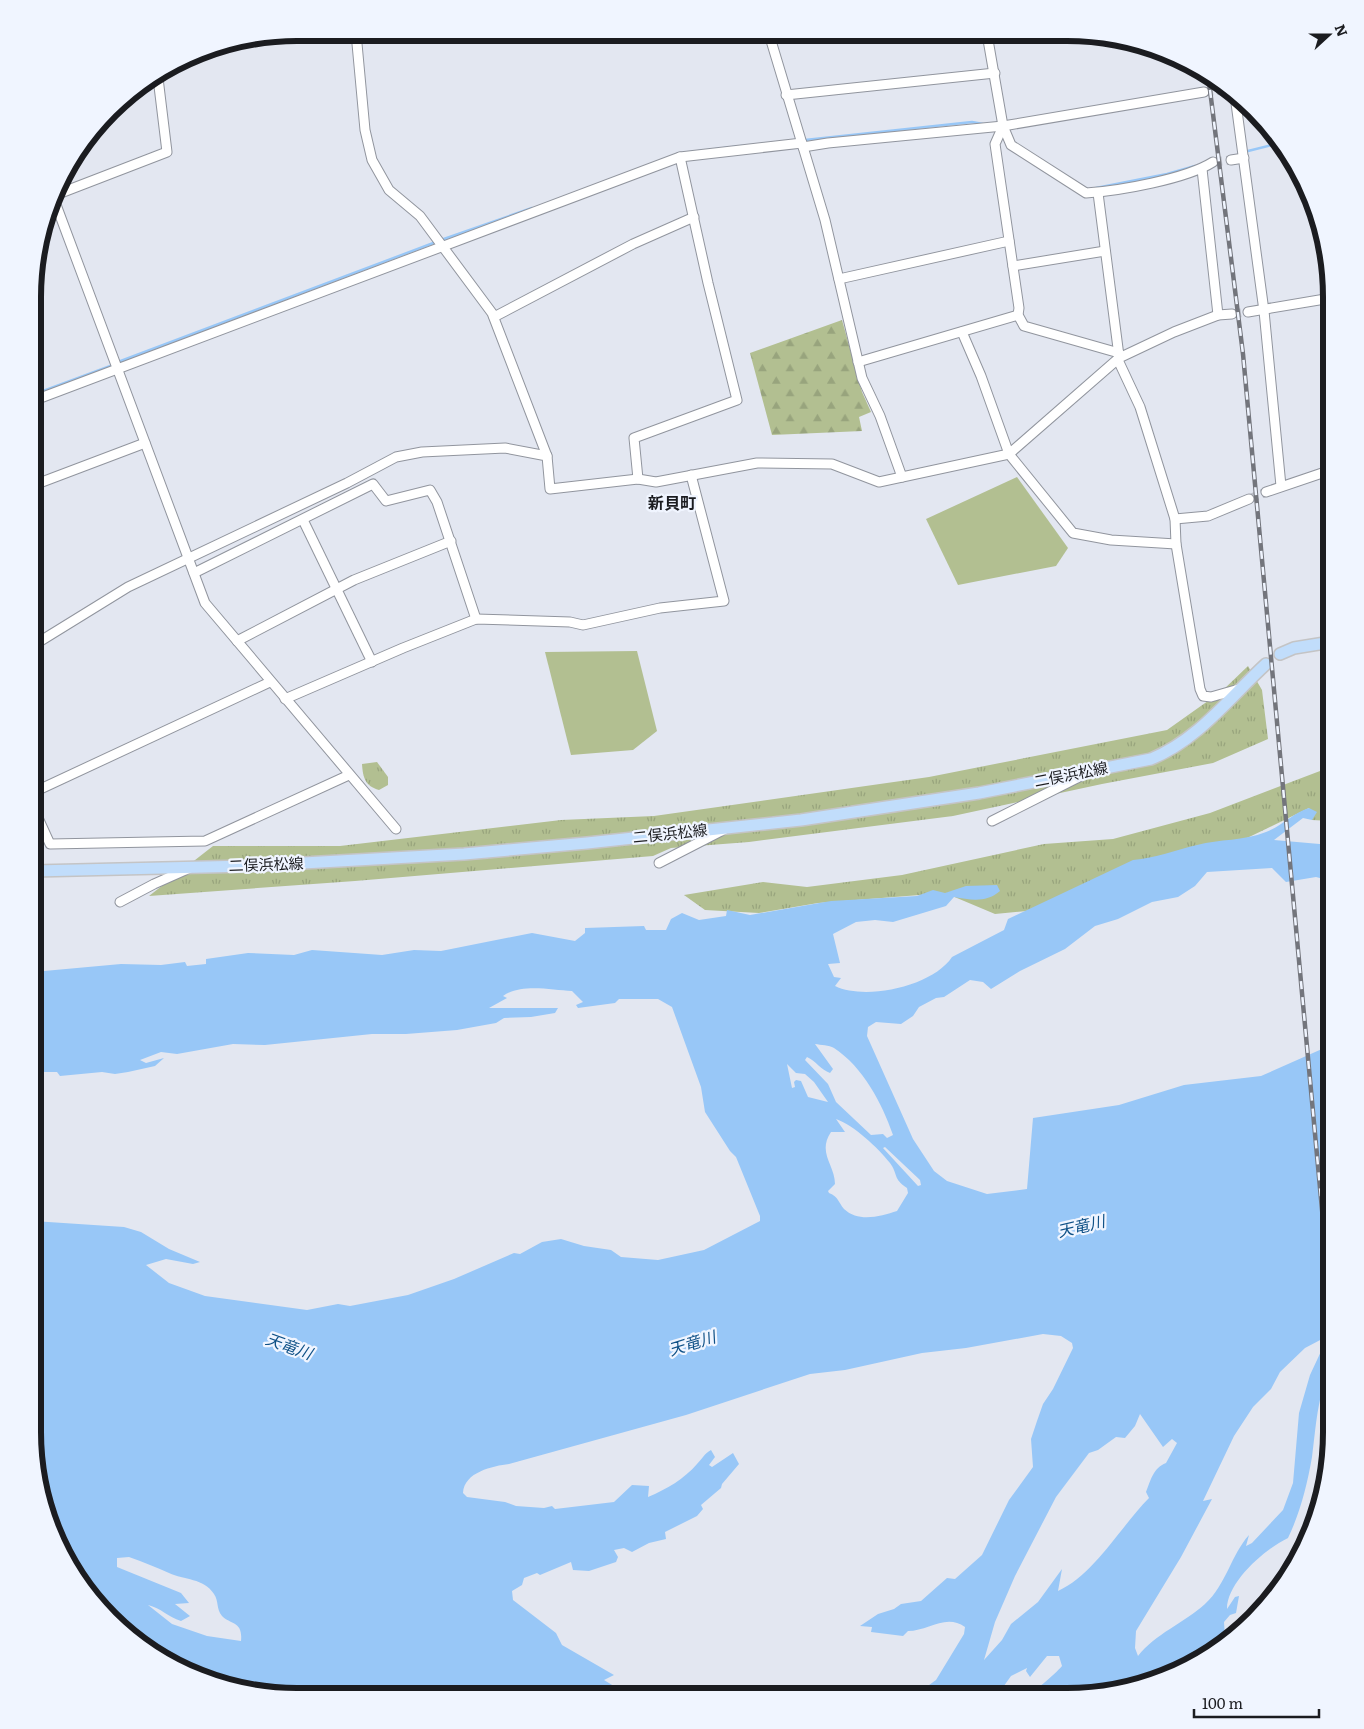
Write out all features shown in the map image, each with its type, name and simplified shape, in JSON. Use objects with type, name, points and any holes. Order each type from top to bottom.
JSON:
[{"type":"main road","points":[[1280,654],[1294,648],[1323,643]]},
{"type":"main road","name":"二俣浜松線","points":[[41,871],[248,866],[464,854],[801,820],[959,796],[1089,772],[1151,759],[1169,752],[1189,739],[1266,664]]},
{"type":"street","points":[[357,41],[365,130],[372,160],[389,190],[420,216],[494,317],[547,456],[550,489],[638,479],[656,482],[757,463],[832,464],[879,482],[1009,454],[1118,357],[1218,315],[1232,314]]},
{"type":"street","points":[[771,41],[825,220],[862,378],[880,416],[902,477]]},
{"type":"street","points":[[989,41],[1003,126],[1011,145],[1086,193],[1098,193],[1202,169],[1213,162]]},
{"type":"street","points":[[786,95],[995,73]]},
{"type":"street","points":[[65,191],[167,152],[158,82]]},
{"type":"street","points":[[41,397],[680,157],[1003,126],[1204,92]]},
{"type":"street","points":[[1236,106],[1264,310],[1281,486]]},
{"type":"street","points":[[1003,126],[995,144],[1019,308],[1018,315],[1024,326],[1118,357]]},
{"type":"street","points":[[638,479],[634,438],[737,400],[708,283],[680,157]]},
{"type":"street","points":[[1231,160],[1244,158]]},
{"type":"street","points":[[1202,169],[1218,315]]},
{"type":"street","points":[[1098,193],[1118,357],[1140,407],[1175,519],[1176,544],[1200,689],[1203,696],[1211,697],[1239,689]]},
{"type":"street","points":[[57,209],[205,603],[396,829]]},
{"type":"street","points":[[494,317],[633,244],[694,217]]},
{"type":"street","points":[[839,279],[1009,241]]},
{"type":"street","points":[[1013,266],[1105,251]]},
{"type":"street","points":[[1248,312],[1323,300]]},
{"type":"street","points":[[858,362],[1018,315]]},
{"type":"street","points":[[962,332],[981,376],[1009,454],[1073,533],[1111,540],[1176,544]]},
{"type":"street","points":[[41,482],[145,443]]},
{"type":"street","points":[[41,640],[128,587],[347,483],[396,457],[422,452],[505,448],[547,456]]},
{"type":"street","points":[[1266,492],[1323,473]]},
{"type":"street","points":[[285,699],[476,620],[570,622],[583,626],[660,608],[724,601],[691,475]]},
{"type":"street","points":[[194,573],[257,540],[303,520],[373,484],[386,501],[430,490],[451,541],[476,620]]},
{"type":"street","points":[[1175,519],[1208,516],[1249,499]]},
{"type":"street","points":[[303,520],[372,662]]},
{"type":"street","points":[[237,641],[335,589],[451,541]]},
{"type":"street","points":[[41,789],[270,682]]},
{"type":"street","points":[[992,822],[1089,772]]},
{"type":"street","points":[[41,824],[50,844],[205,841],[349,775]]},
{"type":"street","points":[[659,863],[730,827]]},
{"type":"street","points":[[120,902],[154,884],[194,867]]},
{"type":"green space","points":[[842,320],[862,392],[871,412],[859,417],[862,431],[772,435],[750,353]]},
{"type":"green space","points":[[1017,477],[1068,548],[1056,566],[958,585],[926,519]]},
{"type":"green space","points":[[637,651],[657,731],[633,750],[571,755],[545,652]]},
{"type":"green space","points":[[1248,666],[1262,690],[1268,739],[1213,763],[1102,784],[953,816],[749,842],[671,848],[653,856],[149,896],[213,846],[340,846],[561,820],[654,816],[929,777],[1167,730],[1222,691]]},
{"type":"green space","points":[[377,762],[388,777],[388,785],[379,790],[366,781],[362,764]]},
{"type":"green space","points":[[1323,768],[1323,821],[1312,820],[1309,808],[1245,839],[1122,867],[1027,911],[995,914],[945,893],[818,903],[759,913],[705,910],[684,895],[763,882],[807,887],[902,875],[1044,844],[1113,839],[1210,813]]},
{"type":"water","name":"天竜川","points":[[1309,808],[1317,812],[1312,820],[1303,818],[1274,840],[1323,844],[1323,879],[1316,877],[1286,882],[1272,868],[1207,872],[1195,886],[1178,897],[1152,902],[1118,919],[1095,926],[1065,949],[1020,971],[991,989],[983,982],[970,980],[944,997],[936,998],[919,1007],[913,1016],[901,1024],[876,1022],[868,1027],[867,1036],[913,1139],[934,1171],[947,1181],[987,1194],[1027,1189],[1033,1118],[1119,1105],[1184,1085],[1261,1076],[1323,1049],[1323,1339],[1305,1348],[1280,1372],[1271,1389],[1253,1407],[1234,1436],[1203,1501],[1212,1499],[1181,1557],[1136,1631],[1135,1648],[1138,1656],[1153,1641],[1205,1604],[1218,1588],[1237,1552],[1249,1535],[1246,1546],[1252,1543],[1283,1510],[1293,1483],[1299,1413],[1310,1375],[1323,1347],[1323,1390],[1308,1478],[1300,1509],[1288,1538],[1259,1558],[1233,1588],[1227,1609],[1235,1597],[1239,1596],[1236,1613],[1230,1615],[1224,1622],[1225,1633],[1209,1645],[1165,1668],[1133,1679],[1100,1686],[1037,1688],[1062,1666],[1059,1656],[1047,1656],[1030,1677],[1026,1671],[1027,1668],[1011,1676],[1002,1688],[925,1688],[936,1680],[964,1634],[965,1627],[958,1623],[944,1622],[908,1631],[903,1636],[871,1632],[872,1627],[860,1626],[878,1614],[894,1609],[901,1604],[921,1601],[947,1578],[955,1579],[982,1555],[1009,1500],[1033,1467],[1031,1439],[1037,1421],[1043,1404],[1053,1389],[1073,1348],[1072,1343],[1061,1336],[1043,1334],[966,1348],[922,1353],[845,1370],[810,1374],[686,1415],[509,1464],[495,1466],[474,1475],[465,1486],[463,1493],[467,1497],[505,1502],[516,1506],[544,1508],[552,1506],[555,1509],[614,1502],[632,1485],[649,1486],[648,1497],[681,1479],[711,1450],[715,1457],[709,1465],[712,1467],[733,1453],[739,1464],[722,1484],[721,1488],[701,1505],[703,1509],[697,1516],[665,1532],[666,1539],[649,1543],[632,1552],[624,1548],[614,1550],[618,1557],[616,1562],[589,1571],[573,1570],[571,1562],[540,1575],[537,1573],[524,1578],[522,1585],[512,1591],[513,1600],[556,1633],[562,1645],[614,1675],[604,1680],[617,1688],[298,1688],[248,1683],[199,1668],[155,1645],[116,1613],[84,1574],[61,1530],[50,1498],[43,1465],[41,1431],[41,1222],[124,1227],[141,1232],[169,1249],[200,1262],[193,1264],[166,1259],[146,1265],[169,1283],[205,1296],[307,1310],[338,1304],[350,1306],[408,1295],[454,1279],[514,1253],[520,1254],[542,1242],[561,1239],[584,1246],[611,1250],[621,1257],[658,1260],[704,1250],[760,1221],[760,1216],[736,1157],[730,1151],[705,1112],[701,1087],[672,1007],[658,999],[619,999],[615,1003],[578,1008],[576,1005],[583,1002],[572,991],[527,988],[510,992],[503,996],[507,998],[489,1008],[558,1008],[555,1013],[531,1017],[504,1018],[496,1023],[457,1030],[406,1034],[372,1034],[265,1045],[233,1044],[177,1054],[161,1052],[140,1060],[146,1063],[164,1058],[155,1066],[115,1074],[102,1072],[60,1076],[57,1072],[41,1072],[41,971],[121,964],[161,965],[185,962],[187,966],[206,964],[206,959],[248,953],[294,955],[312,950],[382,955],[414,950],[441,951],[532,933],[575,941],[585,933],[585,928],[644,926],[646,930],[666,930],[671,919],[682,913],[699,920],[726,916],[727,910],[750,915],[831,901],[917,896],[933,890],[945,893],[966,886],[997,885],[1000,891],[984,899],[972,900],[954,897],[946,906],[893,922],[875,920],[856,922],[833,934],[840,963],[828,964],[834,977],[841,978],[835,986],[864,992],[881,991],[915,983],[930,976],[943,967],[952,957],[1004,930],[1008,919],[1133,860],[1158,856],[1206,843],[1257,835],[1272,829]],"holes":[[[815,1044],[834,1048],[863,1075],[877,1098],[893,1135],[887,1138],[883,1134],[871,1135],[836,1102],[828,1084],[805,1060],[807,1057],[830,1073],[833,1069]],[[787,1064],[796,1073],[805,1074],[814,1082],[828,1102],[808,1097],[801,1081],[796,1080],[794,1082],[795,1087],[792,1088]],[[836,1119],[851,1127],[879,1150],[890,1163],[898,1179],[907,1188],[908,1193],[897,1211],[870,1217],[856,1216],[844,1209],[837,1198],[829,1193],[828,1191],[835,1184],[826,1153],[827,1139],[831,1132],[845,1132]],[[885,1147],[920,1180],[921,1185],[918,1186],[883,1148]],[[1140,1414],[1163,1447],[1172,1439],[1177,1443],[1166,1463],[1158,1468],[1153,1475],[1146,1492],[1149,1498],[1095,1562],[1071,1584],[1058,1591],[1062,1569],[1038,1602],[1011,1624],[1002,1640],[984,1660],[995,1622],[1015,1576],[1056,1497],[1089,1453],[1098,1450],[1116,1437],[1125,1438],[1135,1426]],[[129,1557],[205,1585],[216,1597],[222,1616],[236,1624],[240,1630],[241,1641],[207,1636],[172,1624],[148,1605],[181,1621],[190,1616],[175,1604],[189,1603],[181,1593],[117,1567],[117,1558]]]},
{"type":"waterway","points":[[805,140],[972,122],[983,124]]},
{"type":"waterway","points":[[1248,151],[1272,145]]},
{"type":"waterway","points":[[683,153],[742,146]]},
{"type":"waterway","points":[[1096,188],[1167,174],[1195,166]]},
{"type":"waterway","points":[[441,240],[532,208]]},
{"type":"waterway","points":[[118,362],[436,242]]},
{"type":"waterway","points":[[41,392],[113,365]]},
{"type":"tunnel","points":[[1204,92],[1217,90]]},
{"type":"tunnel","points":[[1213,162],[1231,160]]},
{"type":"tunnel","points":[[1232,314],[1248,312]]},
{"type":"tunnel","points":[[1249,499],[1266,492]]},
{"type":"railway","points":[[1209,84],[1243,354],[1323,1220]]},
{"type":"district","name":"新貝町","points":[[672,503]]}]
